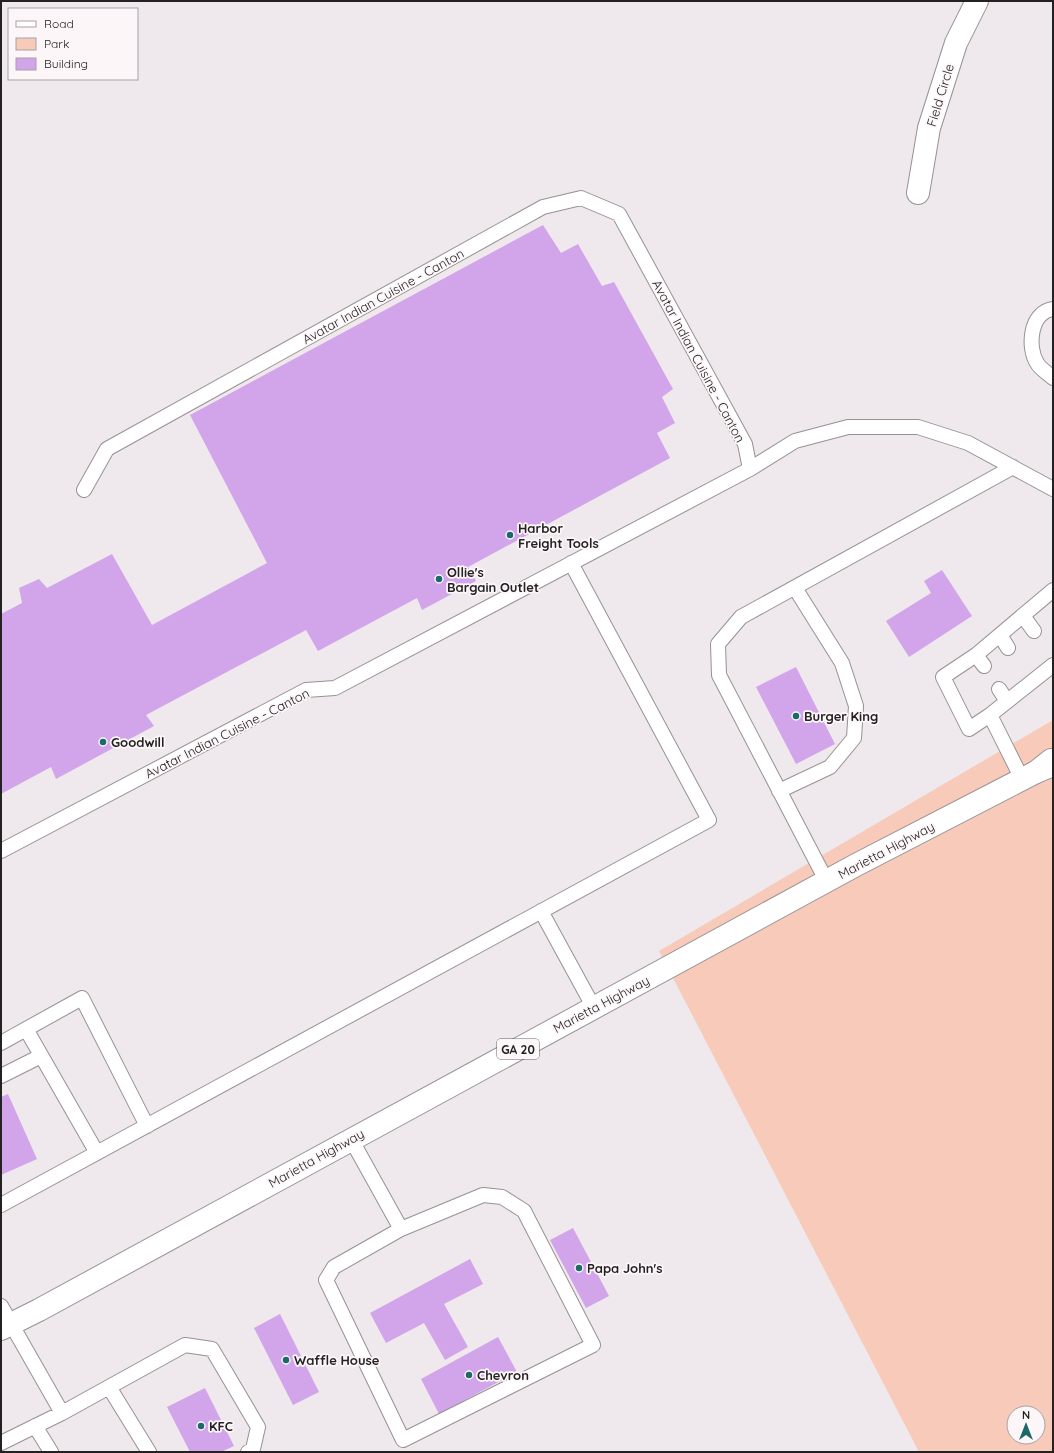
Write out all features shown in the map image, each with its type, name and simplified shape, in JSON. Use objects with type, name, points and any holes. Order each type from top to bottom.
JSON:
[{"type":"main road","name":"Field Circle","points":[[918,193],[929,128],[956,43],[977,1]]},
{"type":"main road","name":"Marietta Highway","points":[[4,1320],[351,1139],[827,882],[1037,772],[1053,759]]},
{"type":"lane","name":"Avatar Indian Cuisine - Canton","points":[[1,851],[306,690],[335,688],[750,469],[745,444],[619,214],[581,198],[543,207],[107,449],[84,490]]},
{"type":"lane","points":[[1053,309],[1039,317],[1031,335],[1030,344],[1037,364],[1053,378]]},
{"type":"lane","points":[[750,469],[795,441],[848,427],[918,427],[968,443],[1053,489]]},
{"type":"lane","points":[[827,882],[719,675],[718,644],[741,617],[1013,467]]},
{"type":"lane","points":[[2,1203],[148,1126],[709,820],[571,563]]},
{"type":"lane","points":[[779,791],[830,767],[854,738],[856,706],[842,663],[795,588]]},
{"type":"lane","points":[[1052,592],[1000,635],[980,660],[943,677],[969,729],[1007,701],[1026,678],[1052,659]]},
{"type":"lane","points":[[1023,616],[1034,631]]},
{"type":"lane","points":[[1000,635],[1008,648]]},
{"type":"lane","points":[[999,689],[1007,701]]},
{"type":"lane","points":[[990,715],[1037,772]]},
{"type":"lane","points":[[541,911],[594,1008]]},
{"type":"lane","points":[[1,1043],[82,998],[148,1126]]},
{"type":"lane","points":[[26,1029],[96,1153]]},
{"type":"lane","points":[[1,1076],[41,1056]]},
{"type":"lane","points":[[351,1139],[401,1229]]},
{"type":"lane","points":[[483,1195],[502,1198],[524,1211],[593,1345],[403,1440],[326,1280],[334,1267],[401,1229],[483,1195]]},
{"type":"lane","points":[[4,1320],[62,1413]]},
{"type":"lane","points":[[1,1443],[62,1413],[185,1345],[212,1349],[258,1427],[253,1449],[248,1452]]},
{"type":"lane","points":[[109,1387],[149,1452]]},
{"type":"lane","points":[[35,1426],[51,1452]]},
{"type":"green space","points":[[1053,720],[1053,1452],[919,1452],[659,951]]},
{"type":"building","points":[[543,225],[561,253],[578,244],[602,286],[614,282],[673,389],[662,397],[675,423],[657,433],[670,458],[468,567],[476,581],[422,610],[417,598],[318,651],[306,630],[146,715],[154,726],[56,779],[51,767],[1,794],[1,614],[22,603],[19,588],[39,579],[47,588],[112,554],[152,625],[267,563],[190,415]]},
{"type":"building","points":[[942,570],[972,616],[909,657],[886,621],[931,593],[924,581]]},
{"type":"building","name":"Burger King","points":[[796,667],[835,744],[796,764],[756,687]]},
{"type":"building","points":[[8,1094],[37,1159],[1,1175],[1,1097]]},
{"type":"building","name":"Papa John's","points":[[573,1228],[609,1296],[586,1308],[550,1240]]},
{"type":"building","name":"Chevron","points":[[470,1259],[483,1284],[444,1304],[468,1347],[445,1360],[424,1323],[386,1343],[370,1313]]},
{"type":"building","name":"Waffle House","points":[[280,1314],[319,1392],[293,1405],[254,1328]]},
{"type":"building","name":"Chevron","points":[[498,1337],[517,1372],[439,1414],[421,1379]]},
{"type":"building","name":"KFC","points":[[205,1388],[234,1446],[221,1452],[190,1452],[167,1407]]},
{"type":"place","name":"Harbor Freight Tools","points":[[510,535]]},
{"type":"place","name":"Ollie's Bargain Outlet","points":[[439,579]]},
{"type":"place","name":"Burger King","points":[[796,716]]},
{"type":"place","name":"Goodwill","points":[[103,742]]},
{"type":"place","name":"Papa John's","points":[[579,1268]]},
{"type":"place","name":"Waffle House","points":[[286,1360]]},
{"type":"place","name":"Chevron","points":[[469,1375]]},
{"type":"place","name":"KFC","points":[[201,1426]]}]
